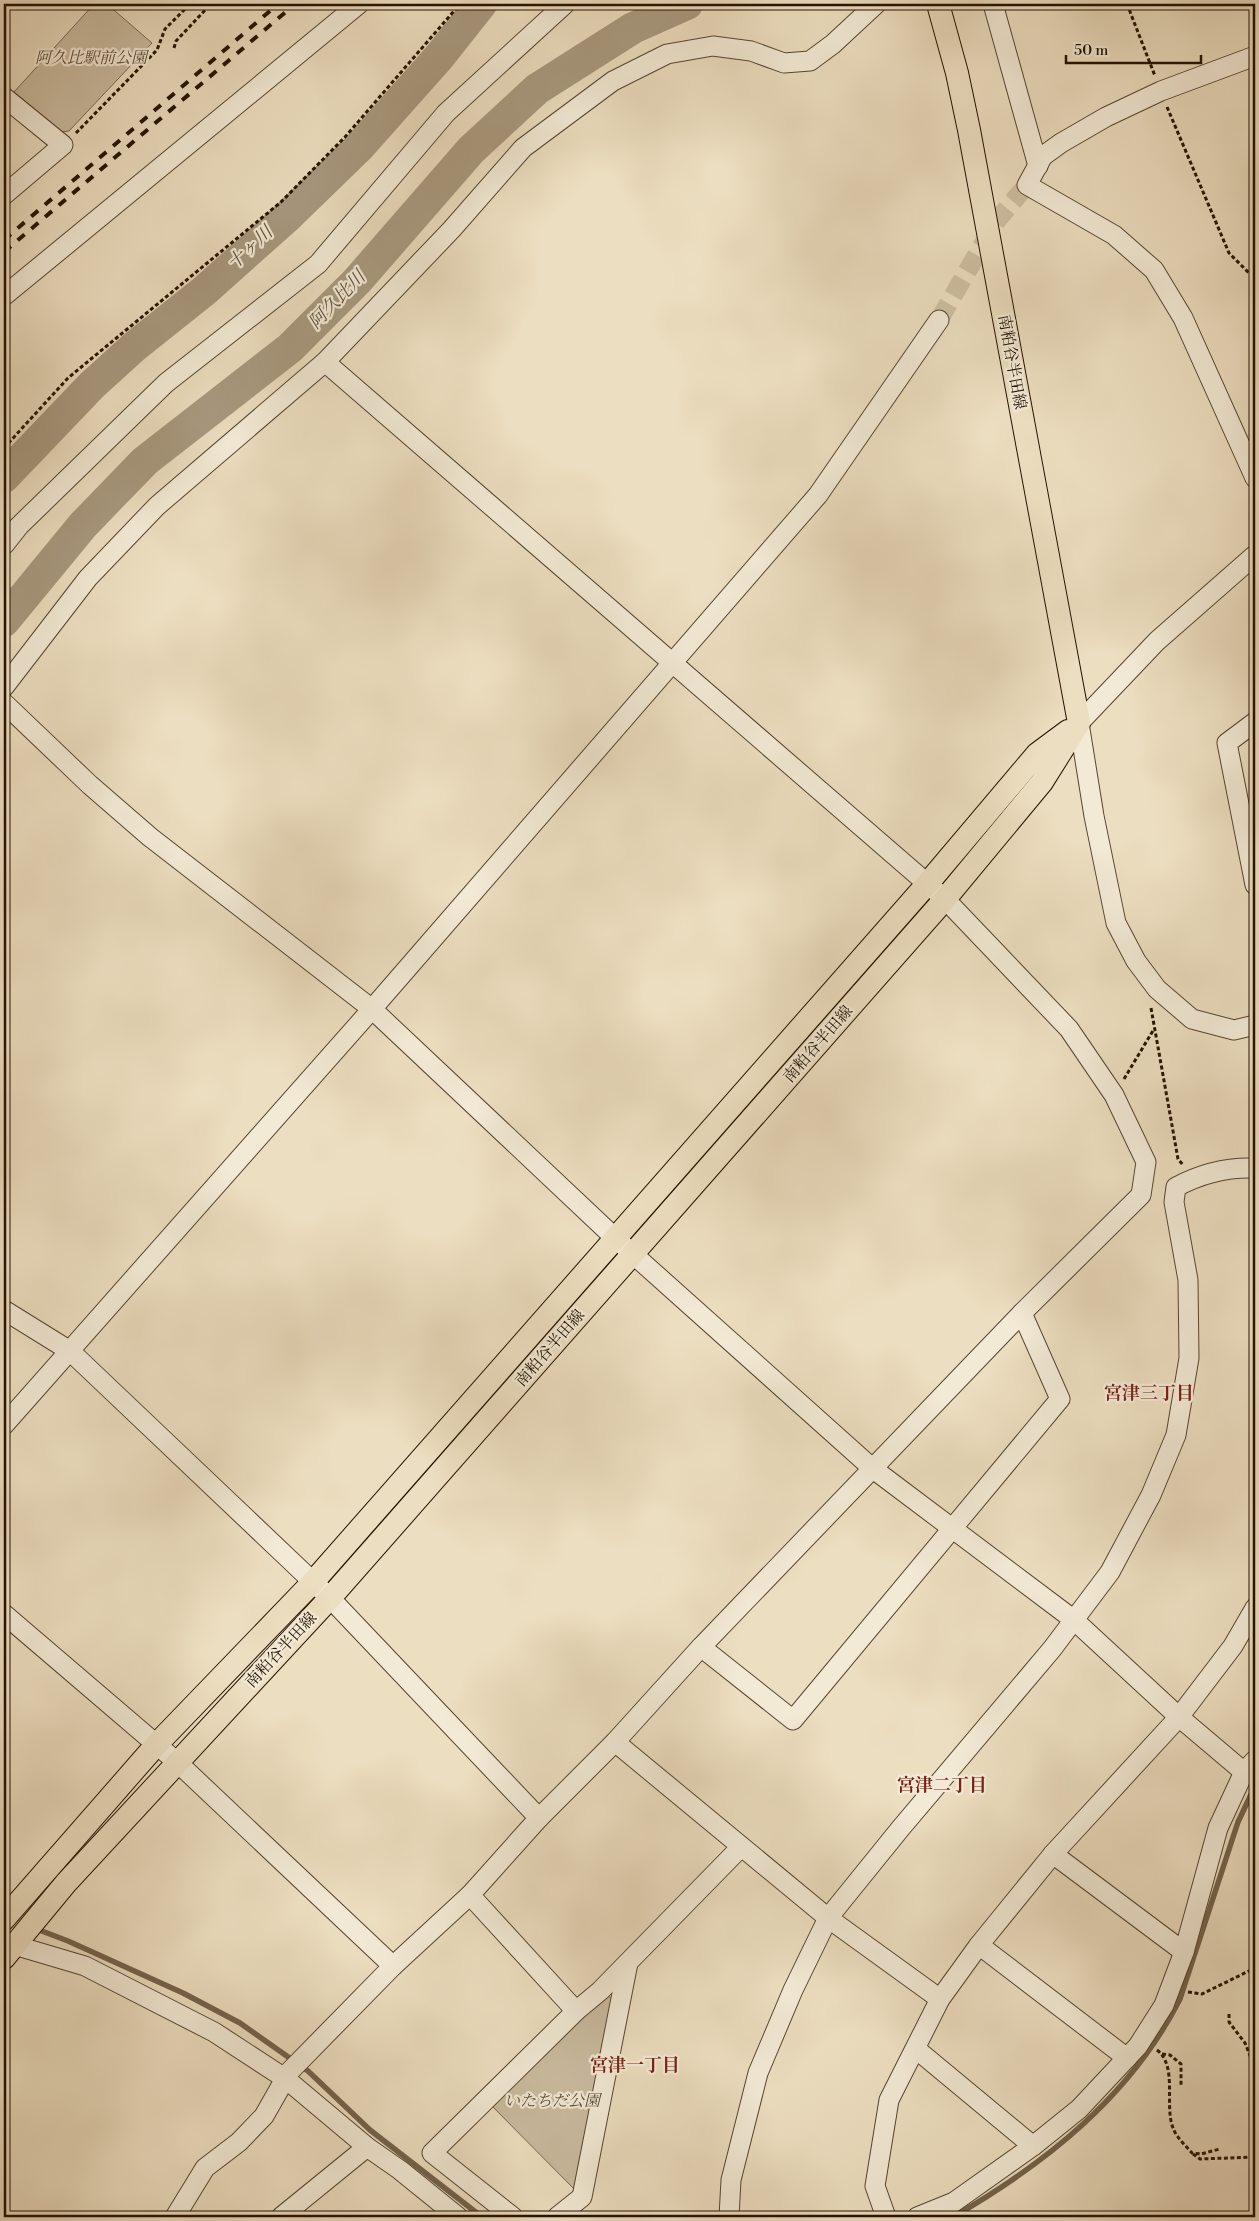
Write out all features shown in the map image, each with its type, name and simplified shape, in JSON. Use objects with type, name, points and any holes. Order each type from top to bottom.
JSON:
[{"type":"main road","name":"南粕谷半田線","points":[[7,1950],[177,1762],[330,1598],[946,899],[1042,782],[1079,723],[969,130],[938,4]]},
{"type":"main road","name":"南粕谷半田線","points":[[4,1919],[156,1745],[313,1582],[928,883],[1038,754],[1079,723]]},
{"type":"street","points":[[4,296],[359,4]]},
{"type":"street","points":[[4,545],[19,526],[166,383],[318,264],[446,113],[565,4]]},
{"type":"street","points":[[4,687],[88,578],[157,506],[325,362],[452,229],[523,148],[613,81],[667,54],[713,46],[751,51],[784,63],[810,61],[833,44],[876,4]]},
{"type":"street","points":[[993,4],[1038,166]]},
{"type":"street","points":[[1255,56],[1160,90],[1106,117],[1061,143],[1043,156],[1027,185],[1114,235],[1154,270],[1183,318],[1255,478]]},
{"type":"street","points":[[4,97],[63,145],[4,195]]},
{"type":"street","points":[[4,1425],[372,1009],[818,495],[939,320]]},
{"type":"street","points":[[176,2217],[205,2168],[239,2142],[264,2116],[287,2076],[306,2055],[393,1966],[470,1895],[539,1818],[615,1742],[701,1647],[872,1468],[1141,1195],[1146,1162],[1114,1095],[1069,1029],[946,899],[325,362]]},
{"type":"street","points":[[1255,555],[1157,640],[1079,723],[1094,816],[1116,923],[1136,961],[1157,990],[1192,1019],[1234,1030],[1255,1025]]},
{"type":"street","points":[[4,703],[150,837],[372,1009],[615,1238],[872,1468],[1074,1620],[1178,1717],[1250,1766],[1218,1828],[1184,1952],[1164,2005],[1138,2046],[1079,2109],[1033,2146],[954,2202],[917,2217]]},
{"type":"street","points":[[1254,875],[1227,743],[1255,722]]},
{"type":"street","points":[[729,2217],[732,2180],[758,2074],[781,2016],[828,1918],[900,1829],[1052,1649],[1115,1564],[1151,1495],[1176,1435],[1188,1358],[1188,1280],[1174,1202],[1176,1188],[1195,1176],[1242,1168],[1255,1168]]},
{"type":"street","points":[[4,1310],[70,1351],[330,1598],[539,1818]]},
{"type":"street","points":[[701,1647],[793,1720],[1060,1400],[1022,1314]]},
{"type":"street","points":[[886,2217],[875,2186],[889,2100],[940,1999],[979,1945],[1053,1854],[1178,1717],[1233,1646],[1255,1608]]},
{"type":"street","points":[[4,1614],[177,1762],[393,1966]]},
{"type":"street","points":[[615,1742],[828,1918],[940,1999]]},
{"type":"street","points":[[513,2217],[432,2153],[576,2011],[628,1963],[741,1847]]},
{"type":"street","points":[[1053,1854],[1184,1952]]},
{"type":"street","points":[[470,1895],[576,2011]]},
{"type":"street","points":[[979,1945],[1127,2058]]},
{"type":"street","points":[[7,1950],[85,1966],[214,2032],[287,2076],[367,2147],[400,2170],[458,2217]]},
{"type":"street","points":[[557,2217],[582,2196],[628,1963]]},
{"type":"street","points":[[916,2049],[1033,2146]]},
{"type":"street","points":[[281,2217],[367,2147]]},
{"type":"path","points":[[63,145],[157,50],[165,29],[190,4]]},
{"type":"path","points":[[174,48],[176,41],[208,7],[206,4]]},
{"type":"path","points":[[4,448],[68,378],[281,202],[345,137],[460,4]]},
{"type":"path","points":[[1127,4],[1160,90],[1229,252],[1255,279]]},
{"type":"path","points":[[1157,990],[1150,1001],[1178,1159],[1195,1176]]},
{"type":"path","points":[[1114,1095],[1154,1028]]},
{"type":"path","points":[[1189,1993],[1202,1994],[1255,1968]]},
{"type":"path","points":[[1229,2014],[1229,2022],[1244,2043],[1255,2068]]},
{"type":"path","points":[[1158,2050],[1162,2054],[1168,2068],[1173,2130],[1192,2153],[1200,2159],[1255,2157]]},
{"type":"path","points":[[1162,2054],[1170,2056],[1181,2064],[1181,2087]]},
{"type":"path","points":[[1192,2153],[1202,2154],[1220,2149]]},
{"type":"green space","name":"阿久比駅前公園","points":[[94,4],[107,4],[152,43],[69,131],[62,132],[14,92]]},
{"type":"green space","name":"いたちだ公園","points":[[600,1991],[620,2004],[582,2197],[486,2100]]},
{"type":"waterway","name":"十ヶ川","points":[[4,477],[92,385],[135,346],[204,291],[288,216],[359,147],[439,57],[481,4]]},
{"type":"waterway","name":"阿久比川","points":[[4,621],[83,525],[145,461],[290,348],[357,281],[471,150],[537,89],[633,28],[687,4]]},
{"type":"waterway","points":[[953,2217],[1020,2174],[1052,2150],[1111,2097],[1137,2067],[1160,2034],[1180,1999],[1238,1822],[1255,1786]]},
{"type":"waterway","points":[[34,1928],[68,1941],[183,1993],[240,2023],[308,2071],[370,2130],[482,2217]]},
{"type":"tunnel","points":[[939,320],[997,220],[1027,185]]},
{"type":"railway","points":[[4,240],[278,4]]},
{"type":"railway","points":[[4,252],[295,4]]},
{"type":"district","name":"宮津三丁目","points":[[1149,1393]]},
{"type":"district","name":"宮津二丁目","points":[[942,1785]]},
{"type":"district","name":"宮津一丁目","points":[[635,2065]]}]
